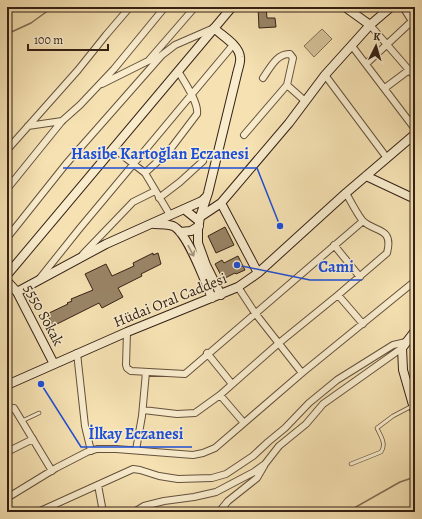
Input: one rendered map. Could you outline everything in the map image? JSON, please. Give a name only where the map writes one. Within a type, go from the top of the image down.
[{"type":"street","points":[[7,150],[78,70],[130,7]]},
{"type":"street","points":[[7,189],[62,121],[80,105],[114,69],[165,7]]},
{"type":"street","points":[[148,62],[195,7]]},
{"type":"street","points":[[7,275],[232,7]]},
{"type":"street","points":[[152,224],[167,224],[177,229],[191,232],[199,221],[220,203],[288,123],[325,75],[370,25],[391,7]]},
{"type":"street","points":[[366,64],[414,23],[403,7]]},
{"type":"street","points":[[348,8],[370,25],[415,77]]},
{"type":"street","points":[[97,87],[162,55],[175,45],[214,28]]},
{"type":"street","points":[[214,28],[238,50],[240,57],[238,74],[199,221],[198,243],[206,265],[221,295]]},
{"type":"street","points":[[38,281],[233,45]]},
{"type":"street","points":[[352,46],[415,129]]},
{"type":"street","points":[[244,135],[287,86],[293,58],[290,54],[284,53],[277,58],[263,78]]},
{"type":"street","points":[[7,238],[66,164],[162,55]]},
{"type":"street","points":[[385,88],[409,70]]},
{"type":"street","points":[[145,173],[169,151],[197,114],[196,105],[188,86],[178,71]]},
{"type":"street","points":[[325,75],[387,158]]},
{"type":"street","points":[[287,86],[305,101]]},
{"type":"street","points":[[28,126],[62,121]]},
{"type":"street","name":"Hüdai Oral Caddesi","points":[[7,385],[127,332],[238,287],[258,273],[415,134]]},
{"type":"street","points":[[113,148],[145,173],[177,229],[183,235],[199,265],[212,298]]},
{"type":"street","points":[[159,198],[180,182],[203,161]]},
{"type":"street","points":[[366,176],[415,199]]},
{"type":"street","points":[[79,258],[133,202],[155,191]]},
{"type":"street","points":[[142,410],[178,414],[195,413],[220,395],[279,343],[387,253],[388,239],[384,233],[363,221],[346,194]]},
{"type":"street","points":[[206,197],[220,203],[258,273]]},
{"type":"street","points":[[17,292],[106,244],[202,201],[206,197]]},
{"type":"street","points":[[184,209],[199,221]]},
{"type":"street","points":[[127,332],[126,365],[131,371],[185,374],[207,353],[363,221]]},
{"type":"street","points":[[334,245],[360,277]]},
{"type":"street","name":"5550 Sokak","points":[[7,281],[17,292],[54,364]]},
{"type":"street","points":[[7,498],[52,471],[97,449],[136,450],[193,455],[203,454],[215,448],[302,373],[415,281]]},
{"type":"street","points":[[238,287],[255,312],[302,373]]},
{"type":"street","points":[[338,295],[362,324]]},
{"type":"street","points":[[219,512],[228,501],[257,478],[265,464],[279,446],[306,424],[323,404],[404,345],[415,331]]},
{"type":"street","points":[[38,512],[133,469],[178,479],[206,479],[226,474],[253,456],[286,428],[309,403],[337,380],[393,345],[404,345]]},
{"type":"street","points":[[404,345],[403,370],[411,387],[414,409]]},
{"type":"street","points":[[78,353],[85,426],[91,451]]},
{"type":"street","points":[[207,353],[232,384]]},
{"type":"street","points":[[136,450],[146,372]]},
{"type":"street","points":[[220,395],[244,422]]},
{"type":"street","points":[[7,410],[14,408],[52,471]]},
{"type":"street","points":[[7,452],[33,439]]},
{"type":"street","points":[[134,512],[144,506],[164,501],[216,492],[254,472],[265,464]]},
{"type":"street","points":[[98,485],[103,512]]},
{"type":"lane","points":[[351,464],[381,452],[384,444],[376,428],[393,416],[414,409]]},
{"type":"lane","points":[[22,421],[39,413]]},
{"type":"shaded area","points":[[322,29],[332,39],[314,57],[304,46]]},
{"type":"building","points":[[258,7],[266,7],[267,18],[275,18],[276,27],[259,28]]},
{"type":"building","points":[[225,227],[234,245],[216,253],[208,236]]},
{"type":"building","points":[[153,253],[153,255],[158,253],[161,264],[141,274],[142,276],[118,288],[123,297],[102,308],[99,303],[53,326],[47,314],[68,304],[67,303],[72,301],[71,299],[93,290],[85,274],[106,264],[112,276],[134,266],[133,263]]},
{"type":"building","points":[[238,256],[245,270],[223,279],[215,264],[222,260],[224,263]]},
{"type":"waterway","points":[[7,34],[31,23],[53,7]]},
{"type":"waterway","points":[[347,512],[400,482],[415,477]]},
{"type":"place","name":"Hasibe Kartoğlan Eczanesi","points":[[280,226]]},
{"type":"place","name":"Cami","points":[[237,265]]},
{"type":"place","name":"İlkay Eczanesi","points":[[41,384]]}]
